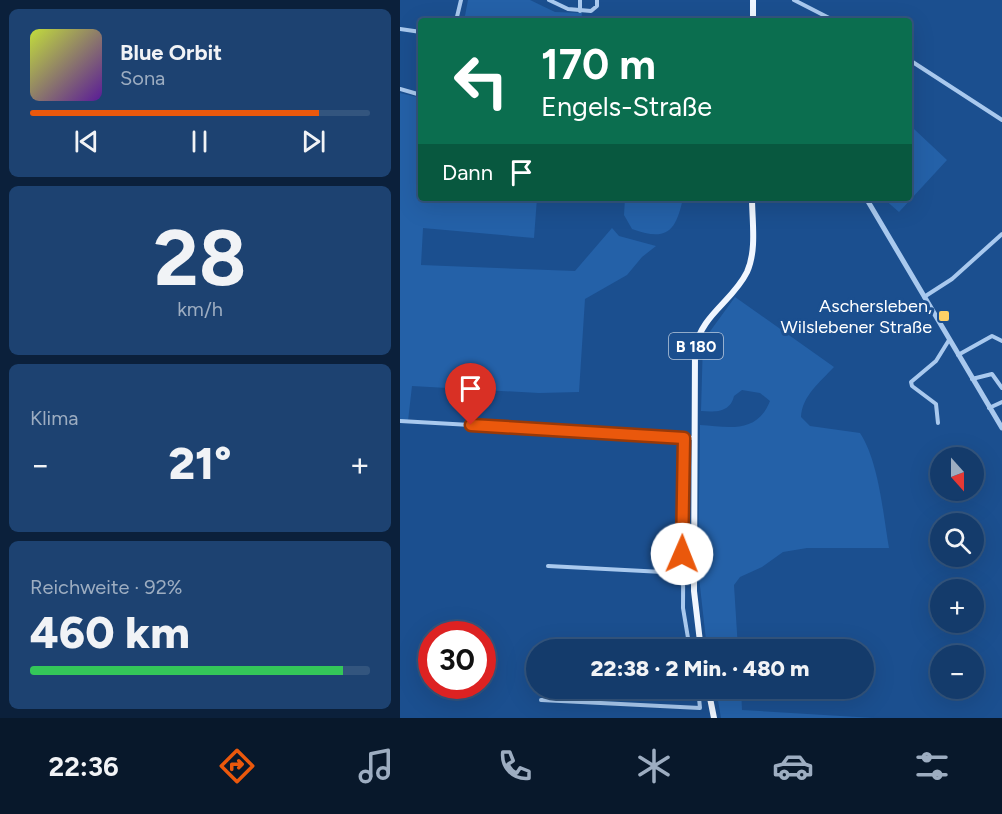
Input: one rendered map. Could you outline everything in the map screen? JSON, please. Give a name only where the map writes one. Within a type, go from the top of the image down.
[{"type":"main road","points":[[753,0],[753,18]]},
{"type":"main road","name":"B 180","points":[[700,639],[694,591],[694,438],[697,341],[705,323],[741,282],[749,266],[752,201]]},
{"type":"main road","points":[[710,699],[714,718]]},
{"type":"street","points":[[457,18],[461,0]]},
{"type":"street","points":[[549,0],[568,9],[580,11],[591,11],[597,6],[597,0]]},
{"type":"street","points":[[580,0],[580,11]]},
{"type":"street","points":[[794,0],[829,18]]},
{"type":"street","points":[[400,29],[418,32]]},
{"type":"street","points":[[912,61],[1002,120]]},
{"type":"street","points":[[400,89],[418,94]]},
{"type":"street","points":[[868,201],[1002,428]]},
{"type":"street","points":[[924,297],[948,283],[1002,234]]},
{"type":"street","points":[[958,355],[992,336],[1002,341]]},
{"type":"street","points":[[938,423],[936,404],[912,386],[911,382],[936,361],[949,340]]},
{"type":"street","points":[[972,379],[992,374],[1002,388]]},
{"type":"street","points":[[990,409],[1002,402]]},
{"type":"street","points":[[400,421],[694,438]]},
{"type":"street","points":[[684,438],[682,573],[683,608],[688,639]]},
{"type":"street","points":[[548,566],[682,573]]},
{"type":"street","points":[[541,700],[700,708],[699,699]]},
{"type":"shaded area","points":[[468,0],[530,0],[555,12],[582,13],[581,18],[465,18]]},
{"type":"shaded area","points":[[400,93],[418,97],[418,201],[537,201],[534,238],[423,228],[421,265],[575,271],[612,228],[619,236],[656,246],[642,257],[627,275],[585,299],[579,392],[539,393],[412,386],[408,421],[400,421]]},
{"type":"shaded area","points":[[914,129],[947,160],[912,198],[912,131]]},
{"type":"shaded area","points":[[625,201],[682,201],[673,226],[662,234],[644,233],[632,229],[624,215]]},
{"type":"shaded area","points":[[886,201],[909,201],[899,212]]},
{"type":"shaded area","points":[[735,297],[834,367],[808,396],[801,417],[810,426],[860,433],[872,458],[876,473],[889,548],[807,548],[783,552],[762,567],[740,577],[734,585],[737,639],[706,639],[698,568],[700,425],[731,427],[750,424],[758,419],[770,401],[760,393],[742,390],[734,396],[729,406],[717,411],[701,411],[703,341]]},
{"type":"shaded area","points":[[718,699],[741,699],[742,710],[874,718],[721,718]]},
{"type":"place","name":"Aschersleben, Wilslebener Straße","points":[[944,316]]},
{"type":"route","points":[[471,425],[684,438],[682,554]]}]
